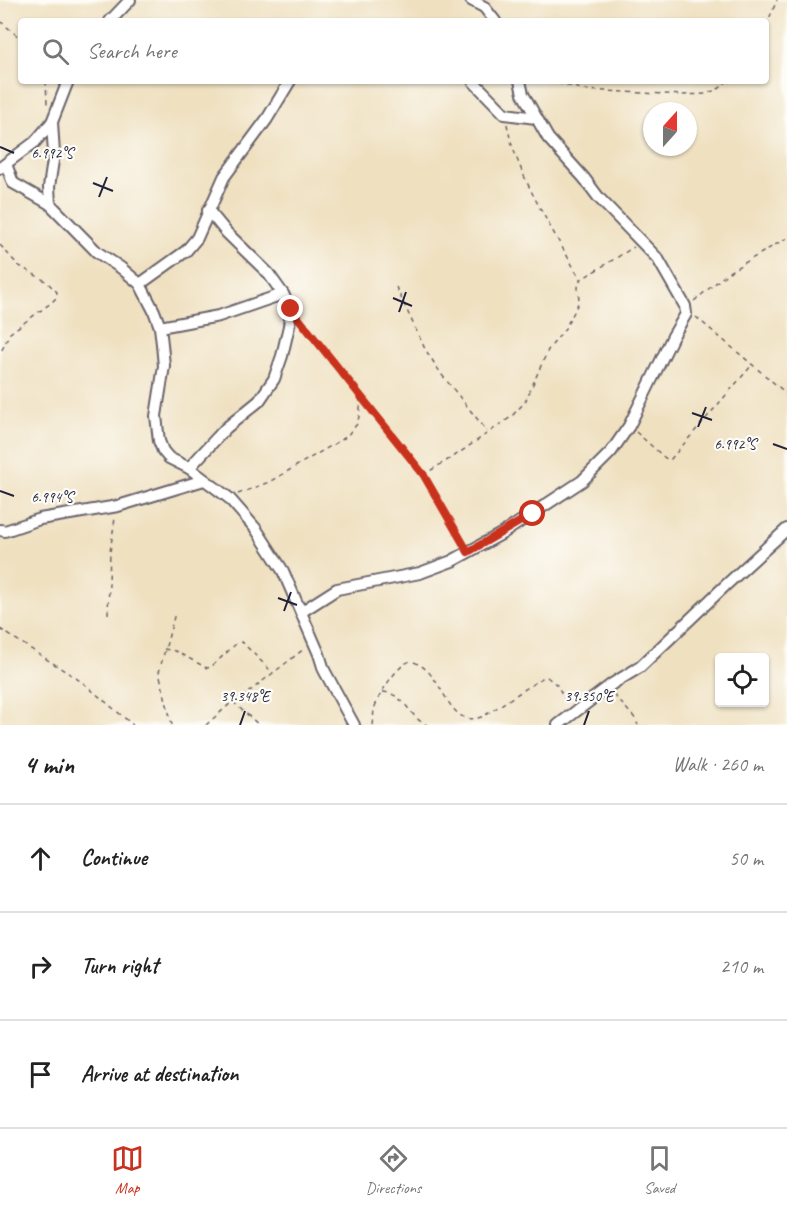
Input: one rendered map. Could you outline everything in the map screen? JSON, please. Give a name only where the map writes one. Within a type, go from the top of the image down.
[{"type":"street","points":[[113,18],[130,0]]},
{"type":"street","points":[[471,0],[484,7],[493,18]]},
{"type":"street","points":[[67,84],[52,122],[35,142],[3,166],[13,183],[50,204],[97,252],[140,284],[154,311],[159,327],[164,366],[156,416],[159,441],[163,451],[169,458],[189,468],[229,498],[256,529],[275,557],[293,591],[324,670],[354,725]]},
{"type":"street","points":[[140,284],[186,251],[196,238],[224,177],[267,119],[289,84]]},
{"type":"street","points":[[476,84],[505,114],[536,118]]},
{"type":"street","points":[[301,612],[337,589],[420,573],[452,561],[503,533],[582,481],[610,452],[629,426],[686,314],[686,308],[658,259],[599,198],[548,138],[521,84]]},
{"type":"street","points":[[50,204],[49,187],[54,154],[52,122]]},
{"type":"street","points":[[189,468],[226,428],[259,401],[274,379],[282,356],[291,309],[268,273],[227,233],[208,210]]},
{"type":"street","points":[[159,327],[219,316],[283,294]]},
{"type":"street","points":[[0,530],[5,531],[40,519],[118,506],[204,480]]},
{"type":"street","points":[[558,725],[607,687],[640,667],[787,529]]},
{"type":"path","points":[[769,19],[777,0]]},
{"type":"path","points":[[0,21],[18,36]]},
{"type":"path","points":[[561,84],[585,90],[683,95],[706,94],[724,84]]},
{"type":"path","points":[[505,114],[508,134],[526,178],[580,280]]},
{"type":"path","points":[[787,238],[729,272],[686,308],[787,394]]},
{"type":"path","points":[[423,474],[456,455],[511,417],[525,402],[548,350],[564,330],[574,312],[579,301],[580,280],[642,242]]},
{"type":"path","points":[[0,245],[18,266],[47,282],[57,292],[56,298],[51,303],[10,333],[0,354]]},
{"type":"path","points":[[396,287],[425,349],[442,375],[488,432]]},
{"type":"path","points":[[291,309],[423,474],[468,552]]},
{"type":"path","points":[[629,426],[670,460],[752,365]]},
{"type":"path","points":[[229,498],[269,482],[346,437],[357,424],[360,413],[360,395]]},
{"type":"path","points":[[108,614],[110,552],[118,506]]},
{"type":"path","points":[[172,725],[159,672],[175,613]]},
{"type":"path","points":[[0,629],[82,682],[133,725]]},
{"type":"path","points":[[164,649],[175,651],[207,668],[237,643],[242,642],[273,673]]},
{"type":"path","points":[[206,725],[232,702],[246,694],[314,642]]},
{"type":"path","points":[[373,725],[374,711],[382,692],[406,662],[418,663],[433,676],[457,712],[466,719],[484,716],[547,676],[557,686],[573,714]]},
{"type":"path","points":[[607,687],[634,717],[638,725]]},
{"type":"path","points":[[382,692],[398,697],[420,722],[427,725]]},
{"type":"path","points":[[232,702],[260,725]]},
{"type":"route","points":[[291,309],[423,474],[468,552],[533,514]]}]
